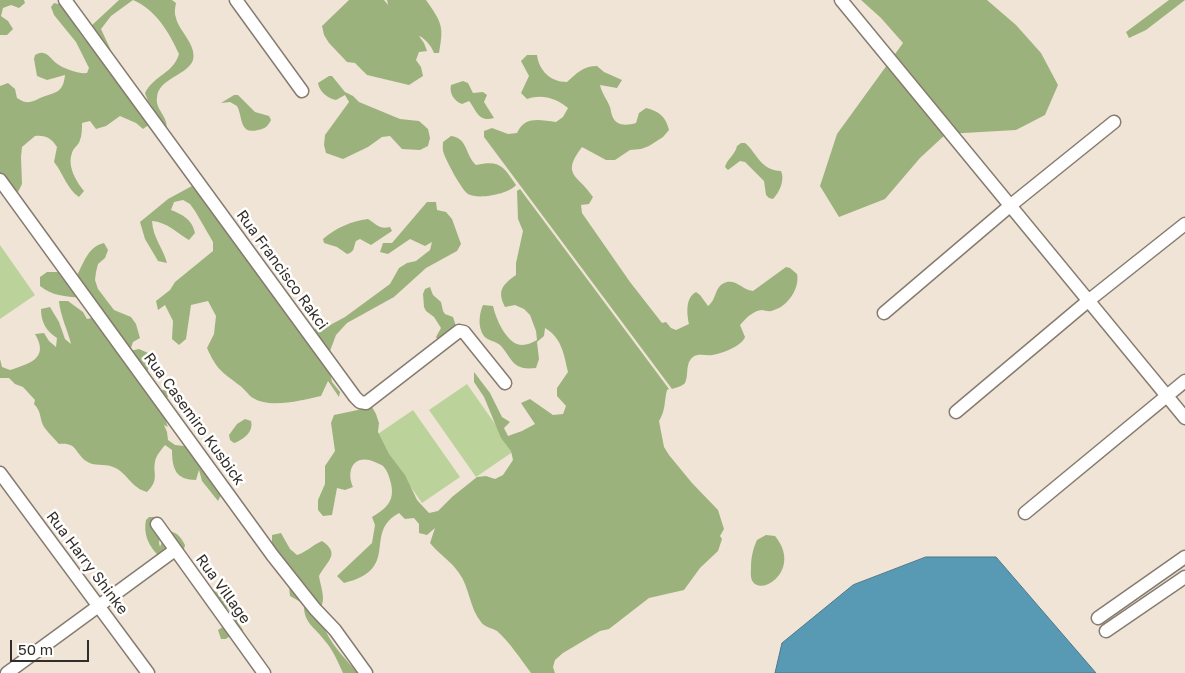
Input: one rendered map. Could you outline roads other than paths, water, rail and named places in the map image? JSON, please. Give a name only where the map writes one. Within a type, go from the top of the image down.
[{"type":"street","name":"Rua Francisco Rakci","points":[[64,0],[360,402],[366,403],[459,331],[464,332],[505,383]]},
{"type":"street","points":[[236,0],[302,91]]},
{"type":"street","points":[[841,0],[1185,418]]},
{"type":"street","points":[[884,314],[1011,205],[1114,122]]},
{"type":"street","name":"Rua Casemiro Kusbick","points":[[0,180],[273,556],[335,630],[366,673]]},
{"type":"street","points":[[956,412],[1088,301],[1185,224]]},
{"type":"street","points":[[1025,514],[1185,380]]},
{"type":"street","name":"Rua Harry Shinke","points":[[0,473],[148,673]]},
{"type":"street","name":"Rua Village","points":[[157,524],[264,673]]},
{"type":"street","points":[[7,673],[175,550]]},
{"type":"street","points":[[1098,618],[1185,557]]},
{"type":"street","points":[[1106,632],[1185,577]]},
{"type":"water","points":[[926,557],[996,557],[1096,673],[775,673],[782,643],[853,585]]}]
